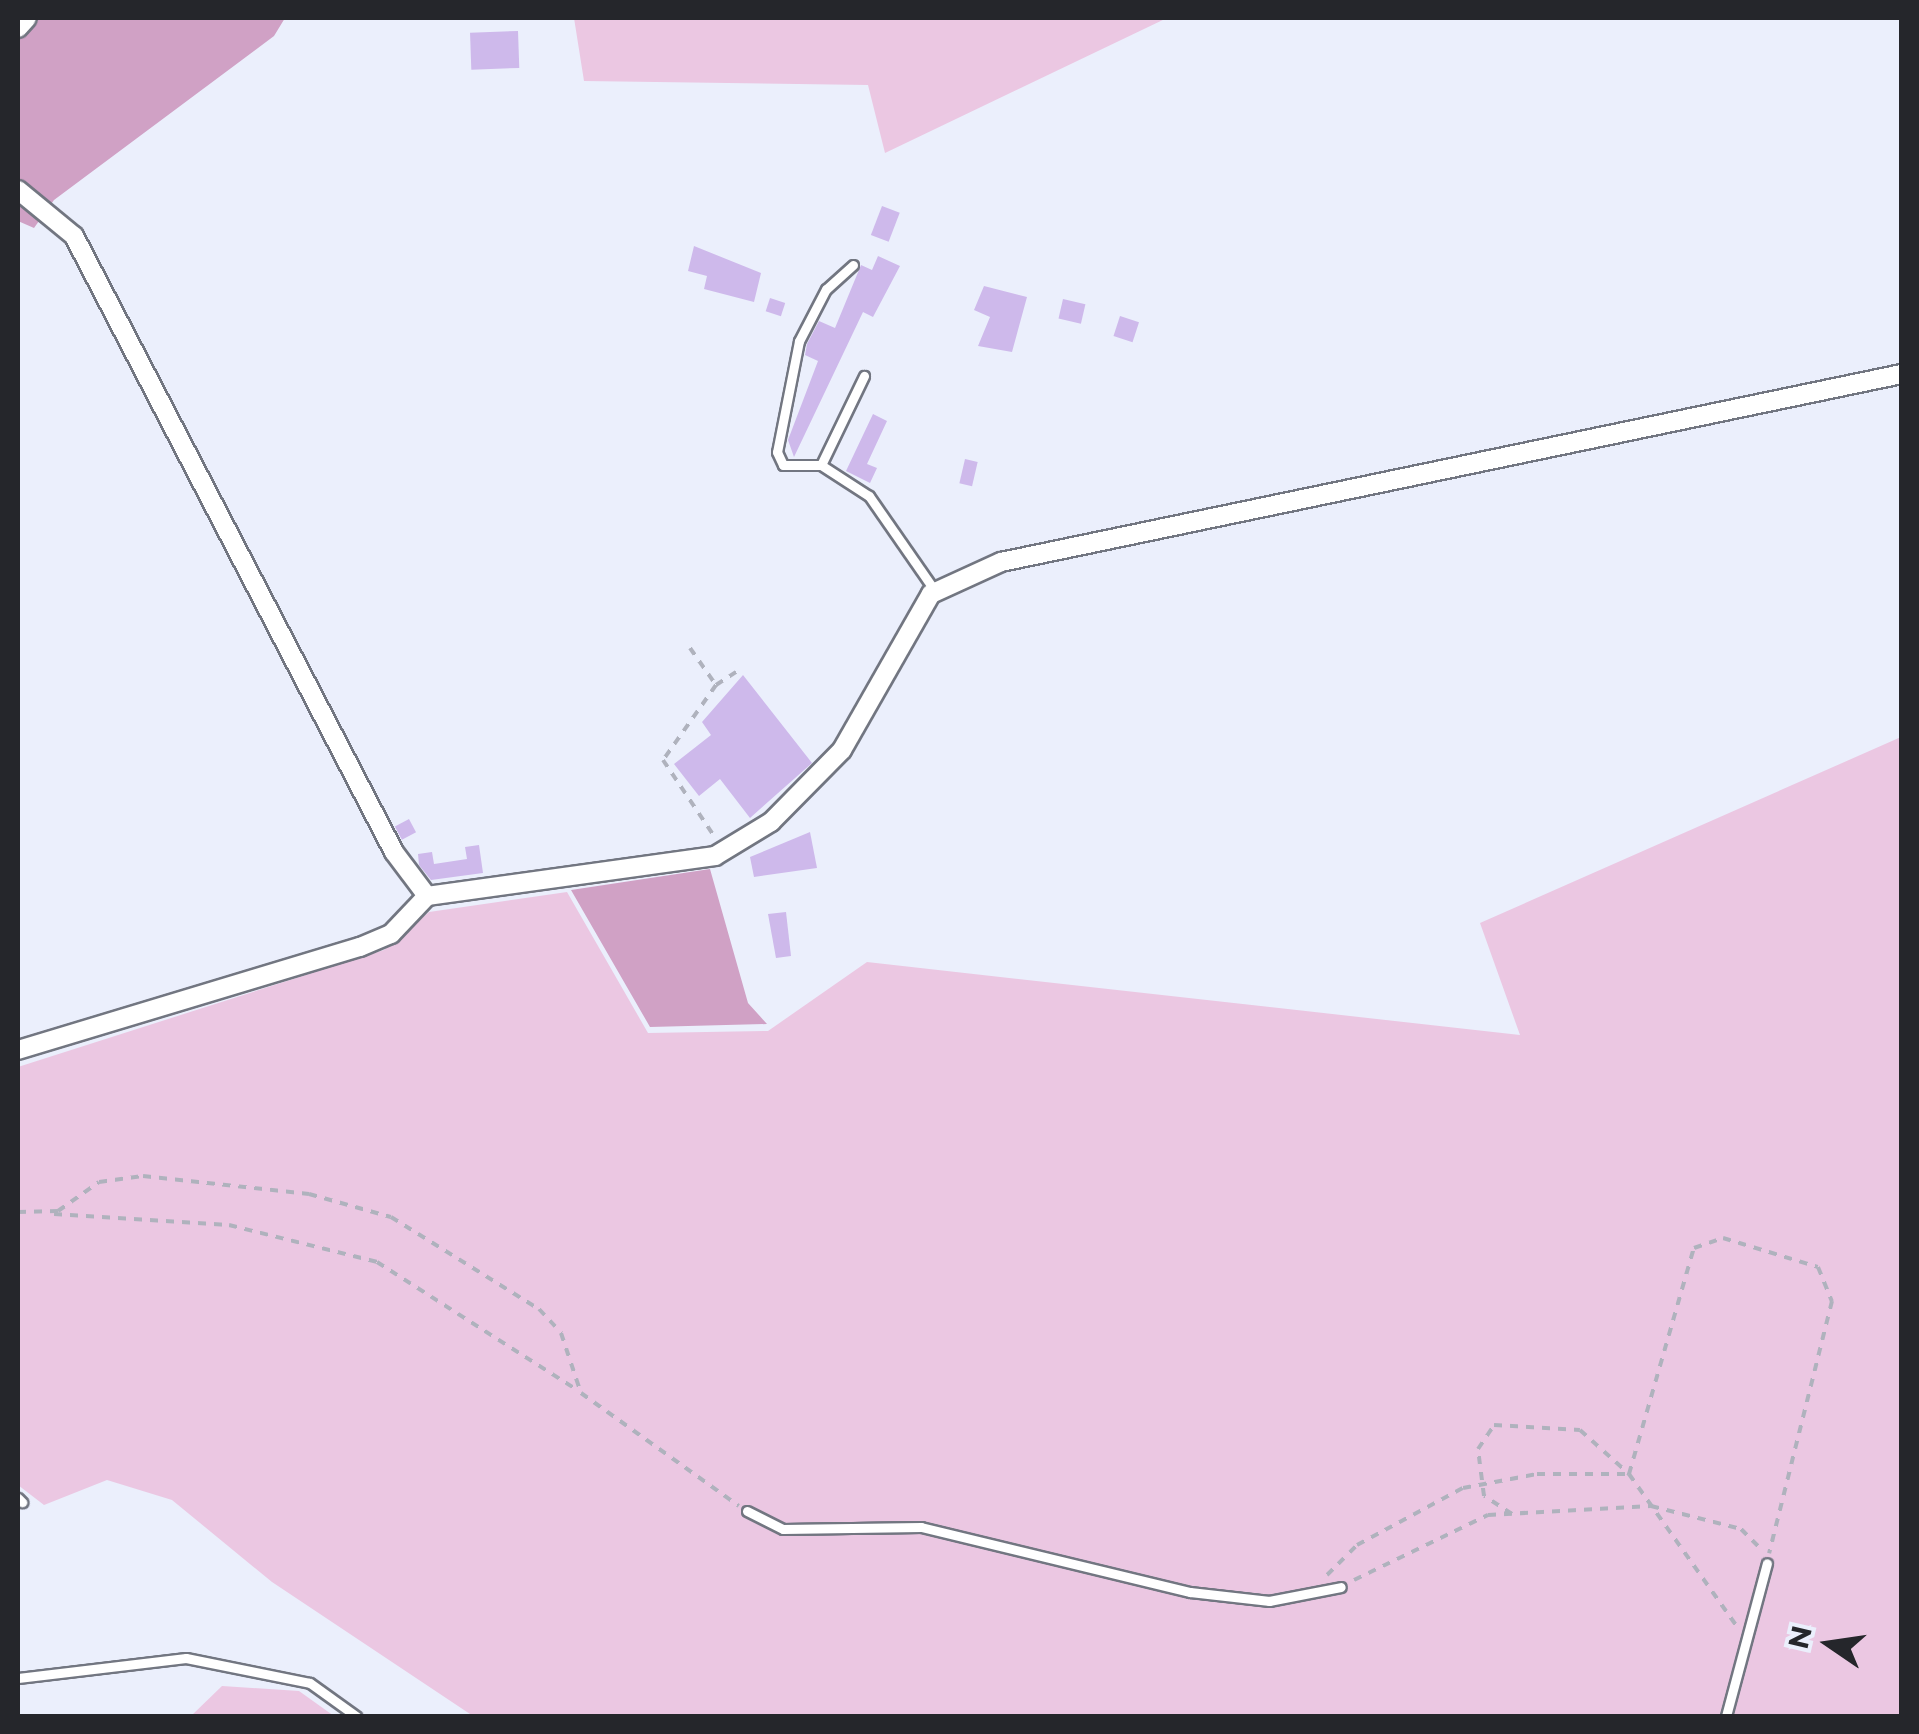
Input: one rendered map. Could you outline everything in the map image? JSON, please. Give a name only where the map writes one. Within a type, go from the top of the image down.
[{"type":"street","points":[[18,28],[27,18]]},
{"type":"street","points":[[18,190],[74,236],[394,852],[427,896]]},
{"type":"street","points":[[18,1050],[360,946],[391,934],[427,896],[724,851],[771,822],[842,750],[935,591],[1072,545],[1902,374]]},
{"type":"lane","points":[[853,266],[826,289],[799,341],[781,416],[784,465],[821,465],[869,496],[935,591]]},
{"type":"lane","points":[[821,465],[864,376]]},
{"type":"lane","points":[[746,1511],[783,1529],[921,1528],[1190,1592],[1328,1596],[1340,1587]]},
{"type":"lane","points":[[1726,1716],[1767,1563]]},
{"type":"lane","points":[[18,1678],[186,1658],[310,1684],[356,1716]]},
{"type":"path","points":[[690,648],[716,684]]},
{"type":"path","points":[[724,851],[664,760],[716,684],[736,672]]},
{"type":"path","points":[[44,1214],[120,1176],[347,1201],[436,1239],[538,1309],[561,1333],[581,1393]]},
{"type":"path","points":[[18,1212],[229,1225],[376,1262],[581,1393],[746,1511]]},
{"type":"path","points":[[1629,1474],[1694,1248],[1723,1238],[1818,1267],[1832,1301],[1767,1563]]},
{"type":"path","points":[[1514,1514],[1484,1496],[1482,1436],[1510,1422],[1580,1430],[1629,1474],[1727,1604],[1746,1643]]},
{"type":"path","points":[[1328,1596],[1330,1566],[1357,1545],[1483,1482],[1629,1474]]},
{"type":"path","points":[[1340,1587],[1471,1520],[1650,1506],[1741,1530],[1767,1563]]},
{"type":"shaded area","points":[[33,18],[285,18],[274,36],[54,200],[34,228],[18,221],[18,33]]},
{"type":"shaded area","points":[[574,18],[1167,18],[885,153],[868,85],[584,81]]},
{"type":"shaded area","points":[[1901,737],[1901,1716],[473,1716],[272,1582],[172,1500],[107,1480],[44,1505],[18,1485],[18,1067],[384,950],[429,912],[567,892],[648,1033],[768,1031],[867,962],[1520,1035],[1480,923]]},
{"type":"shaded area","points":[[710,869],[748,1003],[767,1024],[650,1027],[571,890]]},
{"type":"shaded area","points":[[222,1686],[299,1691],[334,1716],[191,1716]]},
{"type":"building","points":[[518,31],[519,68],[471,70],[470,33]]},
{"type":"building","points":[[882,206],[900,213],[889,242],[871,235]]},
{"type":"building","points":[[694,246],[761,273],[754,302],[704,289],[707,276],[688,271]]},
{"type":"building","points":[[878,256],[900,266],[873,317],[863,312],[794,457],[788,440],[818,361],[805,355],[807,344],[819,321],[835,328],[861,265],[872,270]]},
{"type":"building","points":[[984,286],[1027,297],[1012,352],[978,346],[990,317],[974,310]]},
{"type":"building","points":[[770,298],[785,303],[781,316],[766,311]]},
{"type":"building","points":[[1063,299],[1085,304],[1081,324],[1059,318]]},
{"type":"building","points":[[1120,316],[1139,322],[1133,342],[1114,336]]},
{"type":"building","points":[[873,414],[887,421],[867,464],[877,468],[870,483],[846,471]]},
{"type":"building","points":[[965,459],[978,462],[972,486],[959,483]]},
{"type":"building","points":[[743,675],[812,763],[750,818],[720,779],[699,796],[674,764],[711,735],[702,722]]},
{"type":"building","points":[[409,819],[416,832],[402,840],[395,827]]},
{"type":"building","points":[[810,832],[817,868],[754,877],[750,857]]},
{"type":"building","points":[[479,845],[483,873],[431,880],[419,865],[418,854],[432,852],[434,864],[467,859],[465,847]]},
{"type":"building","points":[[786,912],[791,956],[776,958],[768,914]]}]
